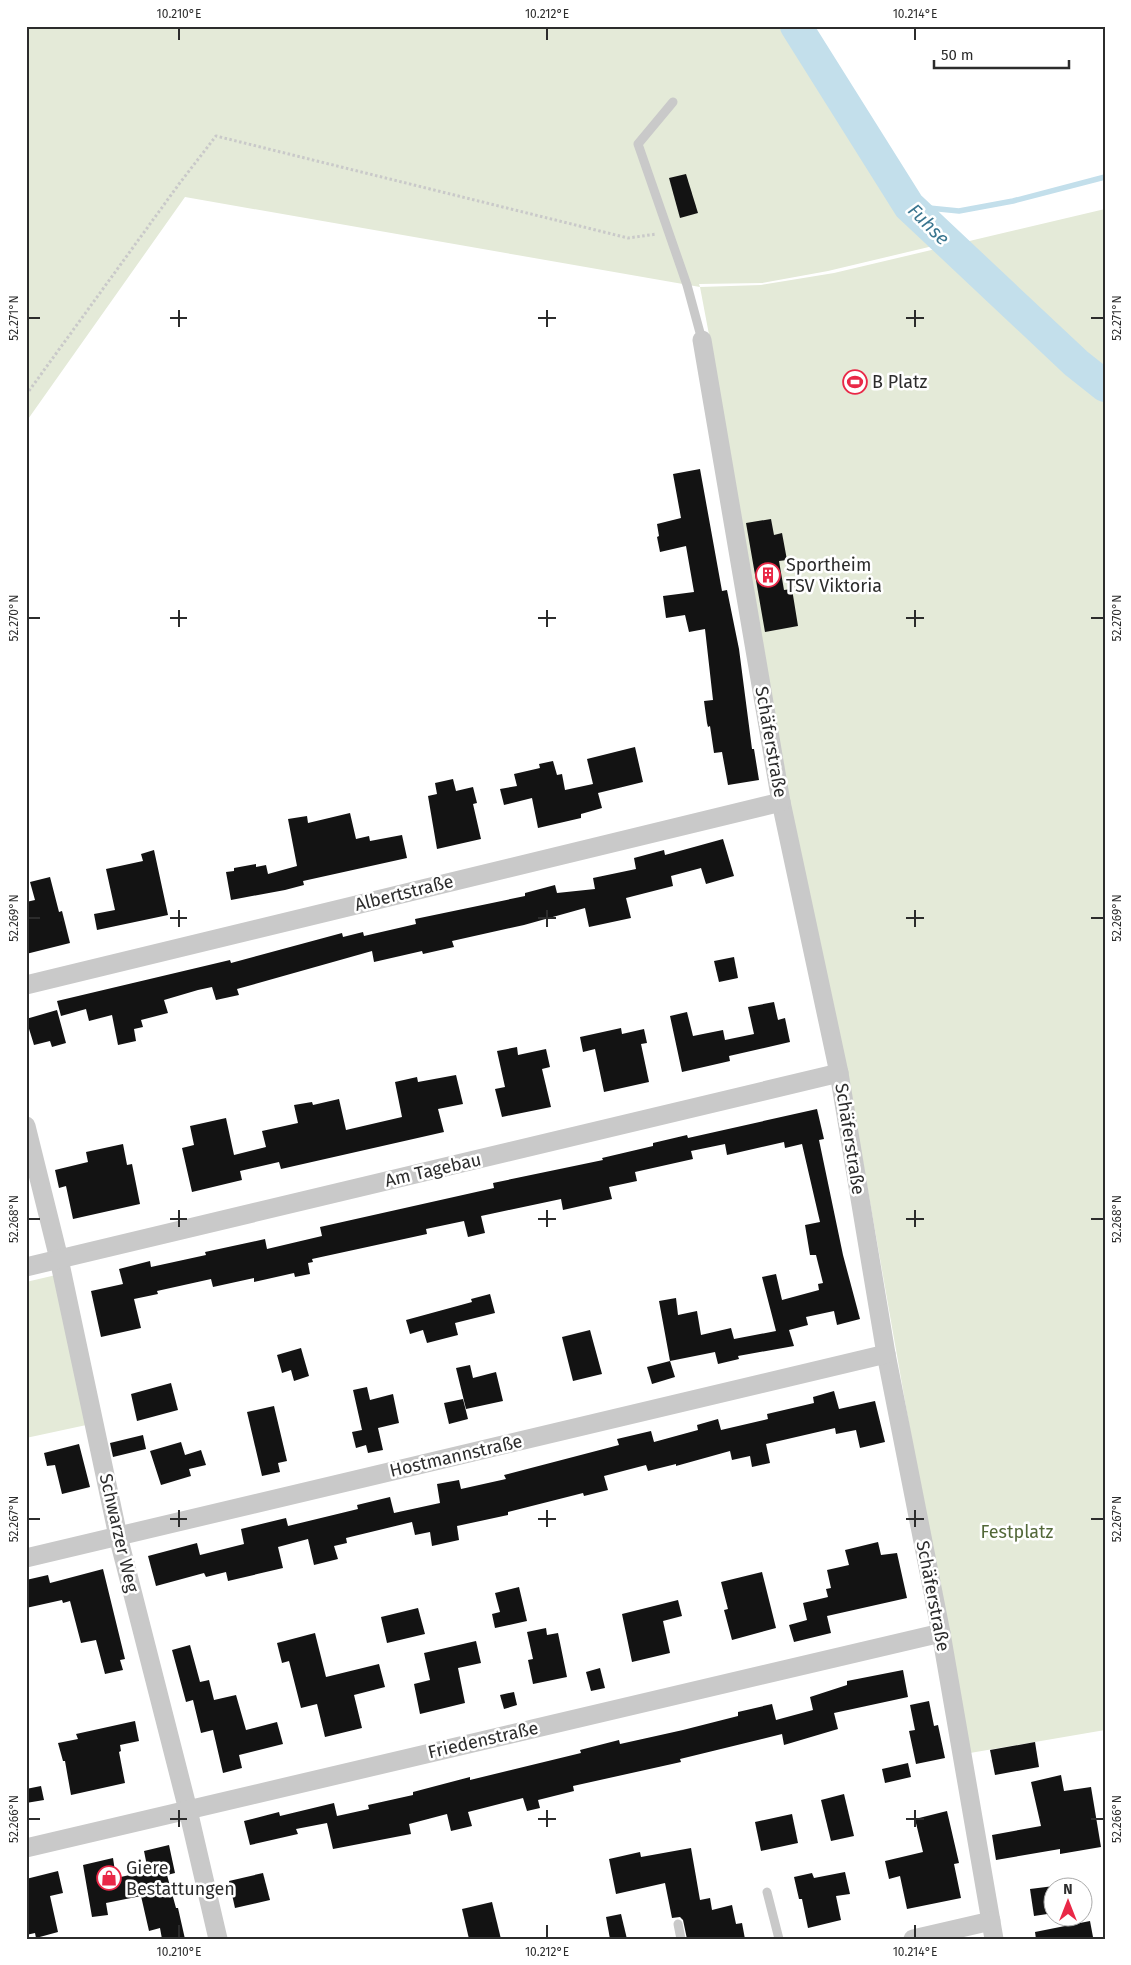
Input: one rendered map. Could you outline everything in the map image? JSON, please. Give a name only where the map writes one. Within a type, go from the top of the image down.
[{"type":"street","name":"Schäferstraße","points":[[702,340],[781,802],[839,1073],[886,1354],[941,1633],[992,1930]]},
{"type":"street","name":"Albertstraße","points":[[26,985],[781,802]]},
{"type":"street","name":"Am Tagebau","points":[[26,1267],[839,1073]]},
{"type":"street","name":"Schwarzer Weg","points":[[26,1126],[59,1259],[118,1536],[188,1810],[218,1939]]},
{"type":"street","name":"Hostmannstraße","points":[[26,1558],[886,1354]]},
{"type":"street","name":"Friedenstraße","points":[[26,1848],[941,1633]]},
{"type":"street","points":[[913,1939],[992,1930]]},
{"type":"lane","points":[[673,102],[638,144],[687,285],[702,340]]},
{"type":"lane","points":[[767,1892],[779,1939]]},
{"type":"lane","points":[[678,1924],[681,1939]]},
{"type":"path","points":[[26,395],[216,136],[628,238],[669,233]]},
{"type":"green space","points":[[26,26],[785,26],[836,115],[899,211],[933,246],[828,271],[762,283],[699,284],[700,287],[185,197],[26,422]]},
{"type":"green space","name":"Festplatz","points":[[1105,209],[1105,1730],[970,1753],[915,1458],[847,1071],[786,801],[700,287],[761,285],[834,273]]},
{"type":"green space","points":[[56,1275],[91,1424],[26,1438],[26,1282]]},
{"type":"building","points":[[686,174],[698,213],[680,218],[669,178]]},
{"type":"building","points":[[700,469],[722,591],[727,590],[739,649],[752,749],[754,749],[759,780],[728,785],[722,752],[714,753],[710,726],[708,727],[707,723],[704,701],[713,700],[705,629],[689,632],[685,615],[666,618],[663,596],[694,592],[686,546],[660,552],[657,537],[659,536],[657,524],[681,518],[673,474]]},
{"type":"building","name":"Sportheim TSV Viktoria","points":[[771,519],[774,535],[782,533],[787,560],[779,561],[784,590],[792,589],[798,626],[765,632],[746,523]]},
{"type":"building","points":[[635,747],[643,782],[598,793],[602,808],[581,814],[581,818],[538,828],[532,798],[504,805],[500,789],[517,786],[514,774],[540,768],[539,764],[553,761],[557,775],[562,774],[565,790],[593,784],[587,759]]},
{"type":"building","points":[[453,779],[456,791],[473,787],[477,803],[473,804],[481,839],[437,849],[428,796],[437,794],[435,783]]},
{"type":"building","points":[[350,813],[356,839],[369,836],[370,841],[402,835],[407,858],[303,881],[304,885],[285,890],[231,900],[226,872],[234,871],[234,868],[256,864],[256,867],[266,865],[268,874],[297,866],[288,819],[307,816],[308,823]]},
{"type":"building","points":[[723,839],[734,876],[706,884],[701,868],[671,876],[673,886],[626,898],[631,918],[589,927],[585,908],[524,925],[452,941],[454,947],[423,954],[422,951],[374,962],[372,951],[237,989],[239,995],[216,1000],[212,987],[198,990],[164,1000],[168,1013],[141,1020],[143,1027],[134,1029],[136,1041],[118,1045],[112,1015],[89,1021],[86,1009],[61,1016],[57,1001],[230,960],[231,963],[342,933],[343,937],[363,932],[364,936],[416,924],[415,919],[525,896],[525,893],[555,885],[557,893],[595,889],[593,878],[636,869],[634,858],[664,850],[665,855]]},
{"type":"building","points":[[154,850],[168,915],[97,930],[94,914],[115,910],[106,869],[143,861],[141,854]]},
{"type":"building","points":[[50,877],[59,912],[62,911],[70,943],[26,954],[26,902],[35,900],[30,882]]},
{"type":"building","points":[[734,957],[738,978],[719,982],[714,961]]},
{"type":"building","points":[[774,1002],[778,1020],[785,1018],[790,1042],[729,1056],[730,1061],[682,1072],[670,1016],[687,1012],[693,1036],[723,1030],[725,1040],[754,1034],[748,1007]]},
{"type":"building","points":[[57,1010],[66,1043],[52,1047],[50,1041],[34,1045],[26,1019]]},
{"type":"building","points":[[621,1028],[622,1034],[644,1029],[647,1043],[641,1044],[649,1082],[604,1092],[595,1049],[583,1052],[580,1037]]},
{"type":"building","points":[[517,1047],[518,1055],[546,1049],[550,1067],[542,1069],[551,1107],[502,1117],[495,1089],[505,1087],[497,1051]]},
{"type":"building","points":[[456,1075],[463,1104],[438,1109],[444,1132],[281,1169],[279,1162],[240,1171],[242,1180],[192,1192],[182,1148],[194,1145],[190,1126],[226,1118],[234,1155],[266,1147],[262,1131],[298,1123],[294,1105],[312,1102],[313,1105],[339,1099],[346,1130],[402,1117],[395,1082],[417,1077],[418,1082]]},
{"type":"building","points":[[817,1109],[824,1139],[819,1140],[843,1255],[860,1319],[837,1325],[834,1311],[806,1317],[808,1325],[789,1330],[794,1346],[738,1356],[739,1359],[718,1364],[715,1352],[670,1361],[659,1301],[676,1298],[678,1315],[697,1311],[701,1335],[731,1328],[734,1339],[776,1331],[762,1277],[776,1274],[782,1300],[819,1290],[818,1284],[823,1283],[816,1255],[810,1255],[805,1225],[820,1222],[802,1144],[785,1148],[784,1142],[727,1155],[725,1144],[691,1151],[693,1159],[635,1172],[637,1181],[609,1187],[612,1199],[563,1210],[561,1199],[481,1216],[485,1233],[468,1237],[464,1221],[426,1229],[427,1234],[312,1259],[313,1262],[308,1263],[310,1274],[295,1277],[294,1273],[254,1282],[254,1278],[213,1287],[211,1279],[157,1291],[158,1294],[134,1299],[141,1328],[101,1337],[91,1291],[123,1284],[119,1269],[150,1261],[151,1267],[206,1255],[205,1252],[265,1239],[267,1249],[322,1236],[320,1227],[494,1188],[493,1183],[603,1160],[602,1158],[653,1146],[653,1143],[687,1135],[688,1138]]},
{"type":"building","points":[[123,1144],[127,1165],[132,1164],[140,1204],[73,1219],[66,1186],[59,1188],[55,1170],[88,1162],[86,1152]]},
{"type":"building","points":[[490,1294],[495,1313],[455,1323],[458,1335],[427,1343],[423,1330],[410,1334],[406,1320],[472,1302],[471,1299]]},
{"type":"building","points":[[590,1330],[602,1374],[573,1381],[562,1337]]},
{"type":"building","points":[[301,1348],[309,1376],[294,1381],[291,1370],[282,1373],[277,1355]]},
{"type":"building","points":[[670,1361],[675,1377],[652,1384],[647,1367]]},
{"type":"building","points":[[470,1365],[473,1378],[496,1372],[503,1401],[466,1409],[456,1368]]},
{"type":"building","points":[[171,1383],[178,1410],[137,1421],[131,1394]]},
{"type":"building","points":[[367,1387],[370,1400],[393,1394],[399,1423],[378,1428],[383,1450],[368,1453],[366,1445],[356,1448],[352,1432],[362,1430],[353,1390]]},
{"type":"building","points":[[834,1391],[839,1409],[875,1401],[885,1442],[860,1448],[856,1430],[836,1434],[835,1428],[766,1444],[770,1463],[752,1467],[750,1456],[732,1460],[730,1451],[676,1466],[676,1464],[648,1471],[646,1465],[604,1476],[608,1490],[584,1496],[583,1493],[508,1512],[508,1515],[457,1526],[459,1540],[432,1546],[430,1532],[415,1535],[412,1522],[346,1538],[347,1543],[334,1546],[338,1559],[314,1565],[308,1539],[278,1547],[283,1568],[228,1581],[226,1572],[206,1577],[204,1573],[156,1586],[148,1556],[197,1543],[200,1555],[244,1544],[241,1529],[286,1518],[288,1526],[358,1509],[357,1505],[390,1497],[394,1513],[440,1503],[437,1484],[459,1480],[461,1489],[506,1479],[504,1475],[619,1445],[617,1439],[651,1431],[654,1442],[698,1430],[697,1425],[718,1419],[721,1430],[768,1419],[767,1414],[814,1403],[813,1397]]},
{"type":"building","points":[[463,1399],[468,1419],[449,1424],[444,1403]]},
{"type":"building","points":[[274,1406],[287,1461],[278,1463],[280,1472],[262,1476],[247,1412]]},
{"type":"building","points":[[143,1435],[146,1449],[113,1457],[110,1443]]},
{"type":"building","points":[[181,1442],[185,1455],[201,1450],[206,1465],[189,1469],[191,1476],[161,1485],[150,1451]]},
{"type":"building","points":[[79,1444],[90,1487],[62,1494],[55,1465],[47,1466],[44,1453]]},
{"type":"building","points":[[878,1542],[881,1555],[897,1553],[907,1598],[827,1616],[831,1633],[794,1642],[789,1625],[807,1620],[803,1603],[828,1597],[826,1589],[831,1588],[827,1570],[849,1565],[845,1550]]},
{"type":"building","points":[[103,1569],[125,1659],[120,1660],[123,1670],[105,1674],[96,1640],[81,1643],[70,1601],[63,1603],[62,1600],[26,1608],[26,1580],[48,1575],[50,1583]]},
{"type":"building","points":[[762,1572],[776,1628],[732,1640],[724,1610],[728,1609],[721,1582]]},
{"type":"building","points":[[519,1587],[527,1621],[495,1628],[492,1614],[500,1612],[495,1593]]},
{"type":"building","points":[[678,1600],[682,1616],[663,1621],[670,1653],[632,1662],[622,1614]]},
{"type":"building","points":[[418,1608],[425,1634],[387,1643],[381,1617]]},
{"type":"building","points":[[546,1628],[547,1635],[558,1633],[567,1677],[533,1684],[528,1660],[533,1659],[527,1632]]},
{"type":"building","points":[[315,1633],[326,1677],[379,1664],[385,1687],[354,1695],[362,1728],[325,1737],[317,1704],[301,1708],[289,1661],[282,1663],[277,1643]]},
{"type":"building","points":[[476,1641],[481,1663],[458,1668],[465,1703],[420,1714],[414,1684],[430,1680],[424,1653]]},
{"type":"building","points":[[190,1645],[200,1682],[209,1680],[214,1700],[236,1695],[246,1730],[277,1722],[283,1744],[239,1755],[242,1768],[223,1773],[213,1730],[201,1733],[193,1700],[186,1702],[172,1650]]},
{"type":"building","points":[[600,1668],[605,1688],[591,1691],[586,1672]]},
{"type":"building","points":[[903,1670],[908,1697],[834,1713],[838,1729],[784,1745],[782,1734],[680,1759],[681,1762],[573,1786],[574,1791],[538,1800],[540,1808],[527,1811],[523,1798],[468,1812],[472,1826],[451,1831],[447,1814],[409,1824],[411,1834],[333,1849],[327,1823],[296,1829],[298,1834],[250,1845],[244,1821],[279,1812],[280,1816],[334,1803],[337,1816],[369,1809],[368,1805],[413,1795],[413,1792],[470,1777],[470,1780],[581,1753],[580,1750],[619,1740],[620,1744],[683,1730],[738,1716],[738,1712],[772,1704],[776,1720],[813,1710],[810,1697],[847,1685],[847,1681]]},
{"type":"building","points":[[514,1692],[517,1705],[504,1709],[500,1695]]},
{"type":"building","points":[[929,1701],[934,1726],[938,1725],[945,1758],[916,1764],[909,1731],[915,1730],[910,1705]]},
{"type":"building","points":[[135,1721],[139,1741],[120,1745],[121,1751],[119,1752],[125,1783],[71,1795],[65,1761],[63,1761],[58,1743],[78,1739],[76,1734]]},
{"type":"building","points":[[1035,1742],[1039,1767],[995,1775],[990,1750]]},
{"type":"building","points":[[908,1763],[911,1777],[885,1783],[882,1769]]},
{"type":"building","points":[[1061,1775],[1064,1791],[1091,1787],[1101,1847],[1060,1854],[1060,1849],[996,1860],[992,1835],[1041,1826],[1031,1782]]},
{"type":"building","points":[[41,1786],[44,1800],[26,1803],[26,1789]]},
{"type":"building","points":[[844,1794],[854,1836],[831,1841],[821,1800]]},
{"type":"building","points":[[947,1811],[959,1863],[954,1864],[961,1898],[907,1909],[900,1876],[889,1879],[885,1861],[923,1852],[915,1819]]},
{"type":"building","points":[[792,1814],[798,1843],[761,1851],[755,1822]]},
{"type":"building","points":[[169,1845],[175,1873],[167,1875],[176,1908],[178,1908],[185,1939],[162,1939],[160,1928],[149,1931],[141,1896],[106,1903],[108,1915],[92,1917],[83,1865],[113,1858],[116,1878],[148,1871],[144,1851]]},
{"type":"building","points":[[691,1848],[700,1900],[710,1898],[712,1910],[732,1905],[736,1924],[742,1923],[745,1939],[687,1939],[683,1920],[680,1917],[672,1918],[665,1883],[616,1894],[609,1859],[640,1852],[641,1857]]},
{"type":"building","points":[[58,1871],[63,1893],[50,1896],[58,1932],[36,1938],[35,1933],[26,1935],[26,1879]]},
{"type":"building","points":[[845,1872],[850,1894],[836,1896],[841,1920],[808,1928],[802,1899],[799,1899],[794,1877],[812,1873],[814,1878]]},
{"type":"building","points":[[263,1873],[270,1900],[235,1908],[229,1881]]},
{"type":"building","points":[[1044,1887],[1044,1914],[1034,1916],[1030,1889]]},
{"type":"building","points":[[492,1902],[501,1939],[469,1939],[462,1909]]},
{"type":"building","points":[[621,1914],[627,1939],[610,1939],[606,1917]]},
{"type":"building","points":[[1055,1928],[1091,1928],[1093,1937],[1036,1939],[1035,1932]]},
{"type":"waterway","name":"Fuhse","points":[[796,26],[909,206],[1076,363],[1105,386]]},
{"type":"waterway","points":[[909,206],[959,211],[1013,201],[1105,177]]},
{"type":"place","name":"B Platz","points":[[855,382]]},
{"type":"place","name":"Sportheim TSV Viktoria","points":[[768,575]]},
{"type":"place","name":"Giere Bestattungen","points":[[109,1878]]}]
